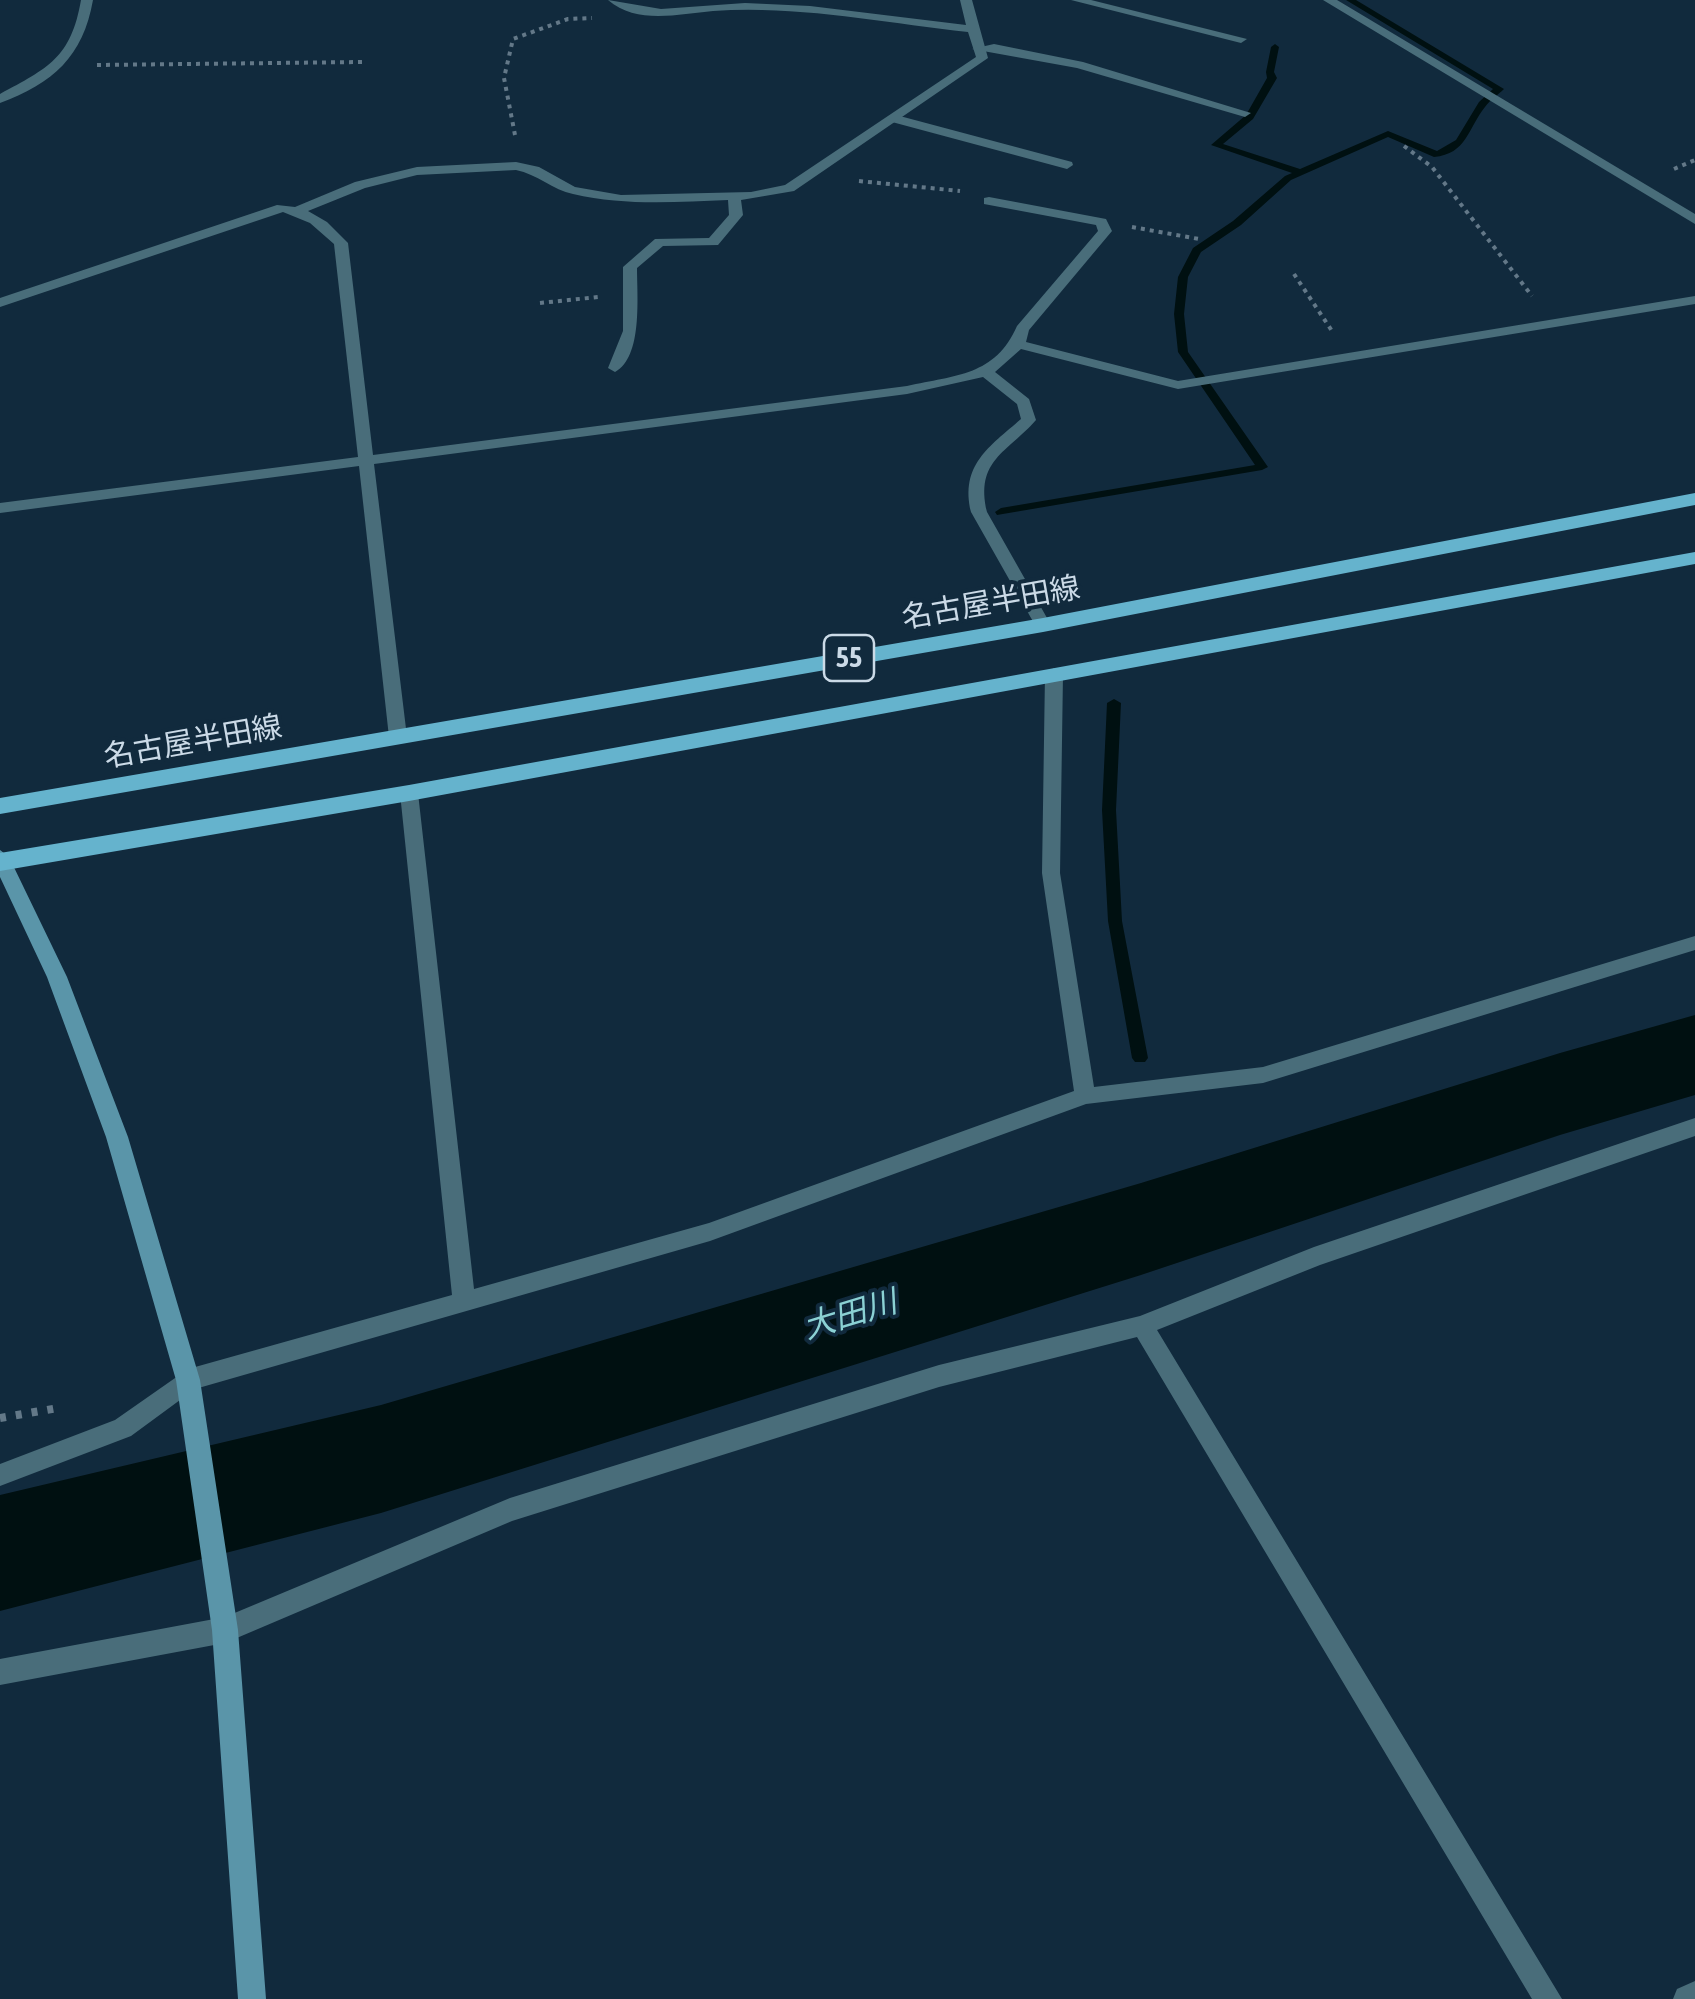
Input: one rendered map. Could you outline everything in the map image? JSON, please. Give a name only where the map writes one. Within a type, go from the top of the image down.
[{"type":"main road","name":"名古屋半田線","points":[[0,806],[1043,625],[1695,499]]},
{"type":"main road","name":"55","points":[[1,860],[409,793],[1695,558]]},
{"type":"street","points":[[0,100],[66,61],[81,34],[86,0]]},
{"type":"street","points":[[614,0],[645,10],[804,5],[973,29]]},
{"type":"street","points":[[297,210],[360,185],[417,171],[516,166],[595,197],[734,196],[789,188],[982,58],[966,0]]},
{"type":"street","points":[[1077,0],[1240,39]]},
{"type":"street","points":[[1329,0],[1695,220]]},
{"type":"street","points":[[978,49],[994,48],[1079,65],[1245,114]]},
{"type":"street","points":[[896,119],[1067,165]]},
{"type":"street","points":[[615,368],[630,331],[630,266],[660,242],[712,242],[736,216],[734,196]]},
{"type":"street","points":[[0,508],[364,464],[908,390],[986,372],[1018,344],[1022,328],[1105,231],[1085,218],[990,201]]},
{"type":"street","points":[[0,303],[282,208],[297,210],[326,226],[341,242],[398,738]]},
{"type":"street","points":[[1018,344],[1178,386],[1348,354],[1695,300]]},
{"type":"street","points":[[986,372],[1024,402],[1030,412],[1029,420],[983,462],[974,478],[973,494],[979,512],[1043,625]]},
{"type":"street","points":[[1054,674],[1050,874],[1084,1096]]},
{"type":"street","points":[[409,793],[464,1299]]},
{"type":"street","points":[[1,860],[57,977],[117,1137],[188,1380],[225,1630],[252,1999]]},
{"type":"street","points":[[0,1475],[123,1428],[188,1380],[710,1232],[1084,1096],[1263,1075],[1695,943]]},
{"type":"street","points":[[0,1672],[225,1630],[510,1510],[939,1376],[1142,1326],[1314,1257],[1695,1127]]},
{"type":"street","points":[[1142,1326],[1548,1999]]},
{"type":"street","points":[[1687,1999],[1695,1995]]},
{"type":"path","points":[[516,166],[514,121],[504,82],[504,66],[514,52],[514,39],[568,19],[624,17],[645,10]]},
{"type":"path","points":[[66,61],[111,66],[363,62]]},
{"type":"path","points":[[1404,146],[1432,167],[1553,323]]},
{"type":"path","points":[[813,172],[888,186],[989,195],[990,201]]},
{"type":"path","points":[[1102,226],[1120,225],[1199,239]]},
{"type":"path","points":[[1294,274],[1348,354]]},
{"type":"path","points":[[540,303],[630,294]]},
{"type":"waterway","points":[[1300,173],[1388,134],[1437,155],[1460,142],[1482,104],[1499,89],[1350,0]]},
{"type":"waterway","points":[[1275,47],[1272,78],[1250,117],[1216,145],[1300,173]]},
{"type":"waterway","points":[[1001,512],[1262,467],[1183,352],[1179,314],[1183,277],[1197,250],[1237,223],[1288,178],[1300,173]]},
{"type":"waterway","points":[[1114,703],[1109,810],[1115,921],[1140,1058]]},
{"type":"waterway","name":"大田川","points":[[0,1553],[381,1459],[1141,1229],[1560,1094],[1695,1055]]}]
